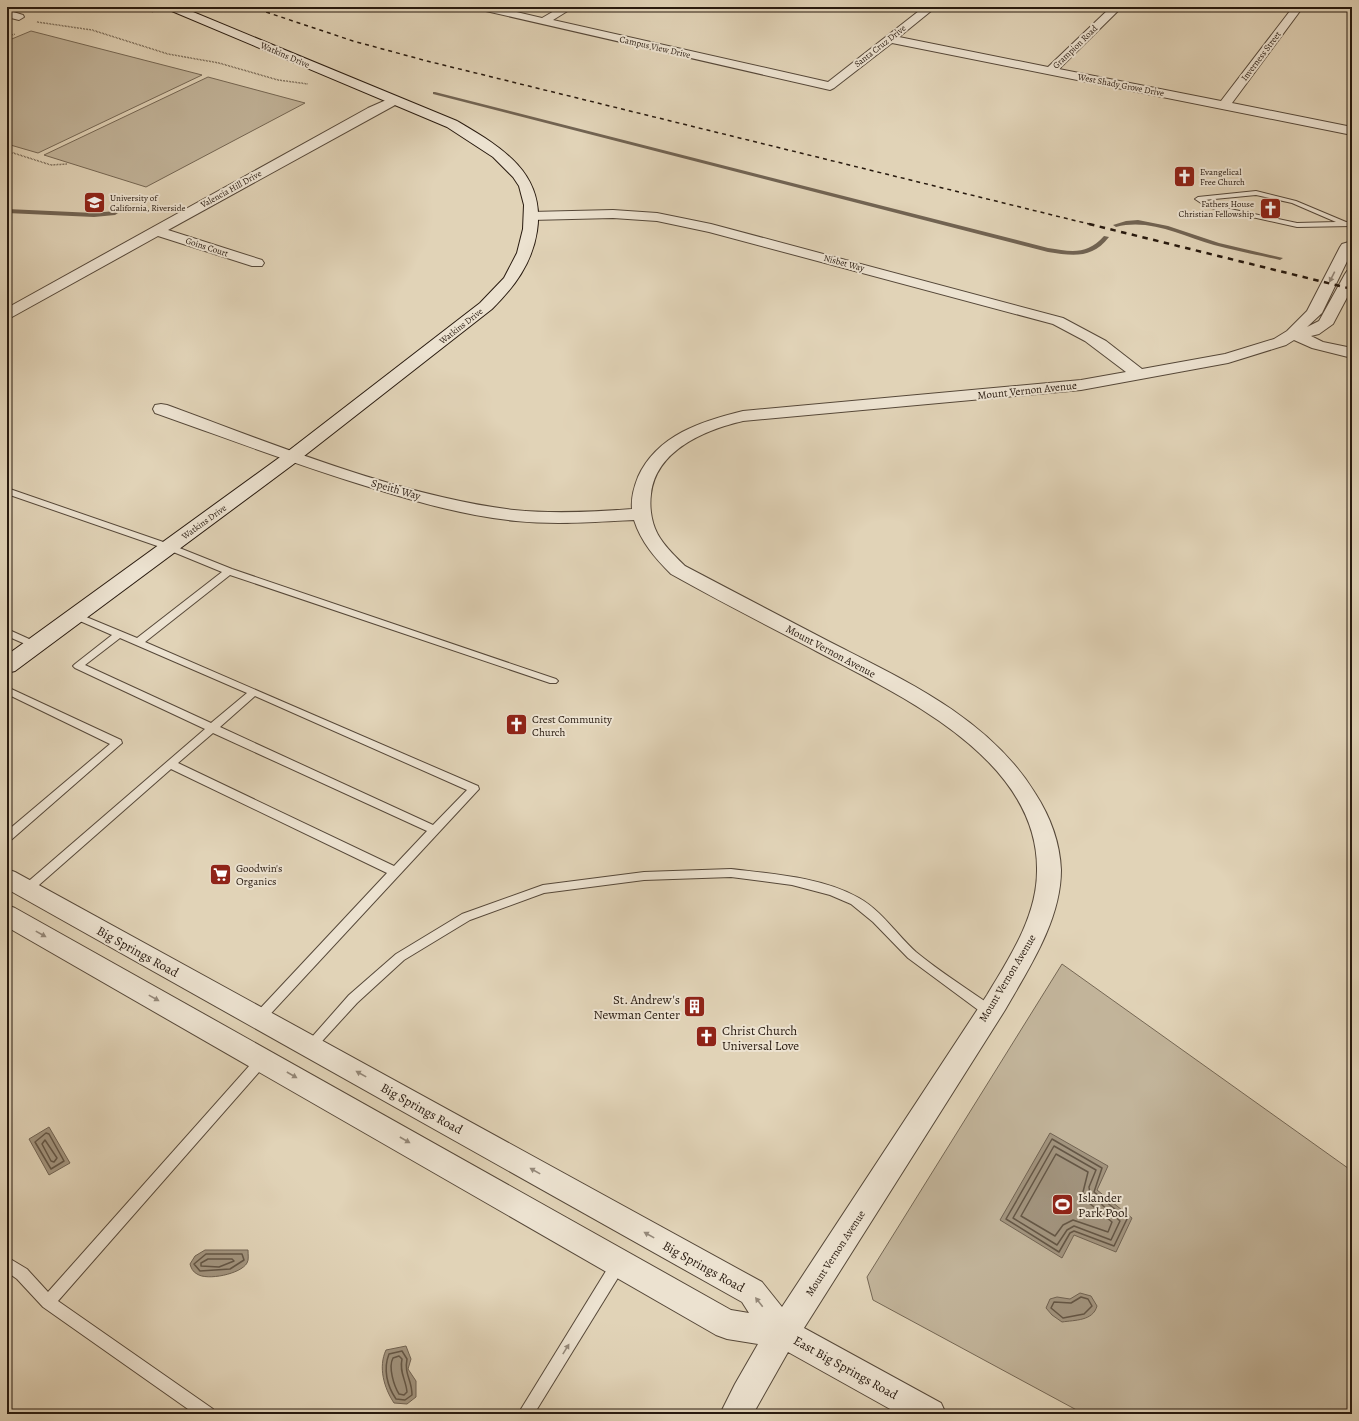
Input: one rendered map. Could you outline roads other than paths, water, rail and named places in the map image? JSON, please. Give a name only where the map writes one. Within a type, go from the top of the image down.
[{"type":"main road","name":"Watkins Drive","points":[[7,666],[293,456],[486,306],[508,285],[522,260],[529,239],[531,216],[530,198],[522,181],[510,166],[492,149],[452,124],[393,101],[172,7]]},
{"type":"street","name":"Campus View Drive","points":[[481,7],[830,86]]},
{"type":"street","points":[[542,22],[569,7]]},
{"type":"street","name":"Santa Cruz Drive","points":[[830,86],[931,7]]},
{"type":"street","name":"Grampion Road","points":[[1051,71],[1117,7]]},
{"type":"street","name":"Inverness Street","points":[[1224,106],[1298,7]]},
{"type":"street","points":[[7,14],[19,17]]},
{"type":"street","name":"West Shady Grove Drive","points":[[890,39],[1352,131]]},
{"type":"street","name":"Valencia Hill Drive","points":[[7,314],[372,110],[393,101]]},
{"type":"street","name":"Nisbet Way","points":[[531,216],[590,214],[657,217],[711,228],[1058,321],[1078,329],[1098,341],[1138,374]]},
{"type":"street","name":"Goins Court","points":[[156,231],[257,263]]},
{"type":"street","name":"Mount Vernon Avenue","points":[[1294,334],[1298,326],[1308,320],[1314,312],[1347,247],[1352,245]]},
{"type":"street","name":"Mount Vernon Avenue","points":[[736,1414],[783,1332],[989,1010],[1035,931],[1046,898],[1049,873],[1047,844],[1035,810],[1017,781],[988,749],[952,718],[907,691],[678,570],[666,560],[650,540],[640,514],[640,495],[646,477],[657,460],[680,439],[722,421],[743,416],[1081,385],[1228,358],[1280,342],[1294,334],[1314,331],[1324,324],[1352,274]]},
{"type":"street","points":[[1294,334],[1318,345],[1352,353]]},
{"type":"street","name":"Speith Way","points":[[161,409],[293,456],[394,489],[465,507],[502,514],[574,519],[640,514]]},
{"type":"street","name":"Big Springs Road","points":[[17,883],[752,1292],[783,1332]]},
{"type":"street","points":[[7,915],[263,1059],[727,1324],[783,1332]]},
{"type":"street","name":"East Big Springs Road","points":[[783,1332],[930,1414]]},
{"type":"lane","points":[[1343,223],[1294,202],[1256,193],[1198,199],[1209,206],[1296,225],[1352,224]]},
{"type":"lane","points":[[7,491],[169,547],[229,571],[553,681]]},
{"type":"lane","points":[[138,642],[229,571]]},
{"type":"lane","points":[[76,616],[254,692],[474,789],[259,1018]]},
{"type":"lane","points":[[7,632],[35,645]]},
{"type":"lane","points":[[119,634],[78,666],[434,830]]},
{"type":"lane","points":[[7,690],[117,743],[7,837]]},
{"type":"lane","points":[[17,883],[170,764],[254,692]]},
{"type":"lane","points":[[170,764],[395,872]]},
{"type":"lane","points":[[310,1046],[353,999],[400,957],[466,917],[543,889],[644,876],[731,873],[792,881],[832,891],[855,901],[877,919],[912,955],[989,1010]]},
{"type":"lane","points":[[48,1302],[263,1059]]},
{"type":"lane","points":[[525,1414],[620,1262]]},
{"type":"lane","points":[[7,1264],[22,1274],[48,1302],[208,1414]]},
{"type":"water","points":[[49,1127],[70,1163],[49,1175],[29,1139]]},
{"type":"water","name":"Islander Park Pool","points":[[1050,1133],[1108,1166],[1097,1190],[1132,1218],[1116,1252],[1074,1235],[1062,1258],[1000,1220]]},
{"type":"water","points":[[205,1250],[248,1250],[248,1260],[244,1267],[231,1273],[208,1277],[202,1276],[194,1272],[190,1264],[195,1256]]},
{"type":"water","points":[[1080,1293],[1091,1296],[1097,1306],[1092,1315],[1088,1317],[1062,1322],[1052,1315],[1046,1308],[1050,1299],[1057,1297],[1070,1299]]},
{"type":"water","points":[[406,1346],[411,1359],[408,1369],[416,1381],[416,1397],[407,1404],[394,1403],[387,1391],[383,1377],[382,1363],[386,1350]]},
{"type":"waterway","points":[[435,93],[1048,250],[1065,253],[1080,253],[1094,248],[1106,237]]},
{"type":"waterway","points":[[7,211],[94,215],[115,213]]},
{"type":"waterway","points":[[1116,225],[1126,222],[1152,224],[1166,227],[1217,244],[1280,258]]},
{"type":"railway","points":[[251,7],[353,41],[427,61],[1093,225]]},
{"type":"railway","points":[[1089,224],[1352,289]]},
{"type":"place","name":"Evangelical Free Church","points":[[1185,177]]},
{"type":"place","name":"University of California, Riverside","points":[[94,203]]},
{"type":"place","name":"Fathers House Christian Fellowship","points":[[1270,209]]},
{"type":"place","name":"Crest Community Church","points":[[517,725]]},
{"type":"place","name":"Goodwin's Organics","points":[[221,874]]},
{"type":"place","name":"St. Andrew's Newman Center","points":[[695,1006]]},
{"type":"place","name":"Christ Church Universal Love","points":[[706,1037]]},
{"type":"place","name":"Islander Park Pool","points":[[1062,1204]]}]
